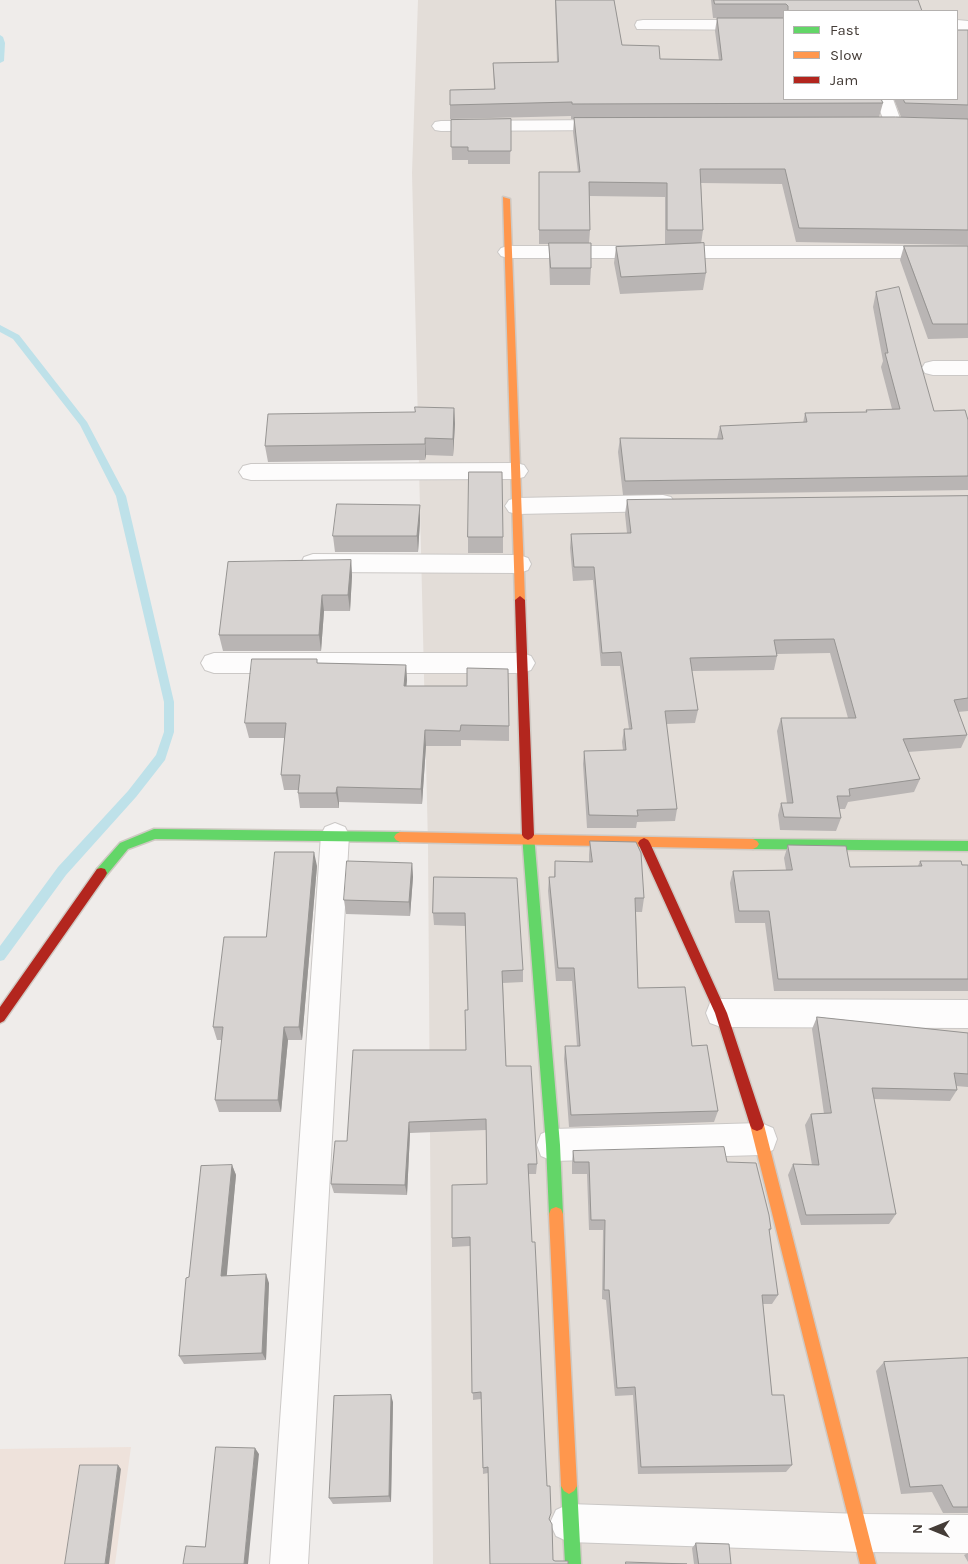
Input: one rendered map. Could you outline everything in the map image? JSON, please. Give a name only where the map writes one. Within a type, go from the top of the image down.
[{"type":"street","points":[[643,25],[783,25]]},
{"type":"street","points":[[884,100],[893,124]]},
{"type":"street","points":[[873,124],[912,124]]},
{"type":"street","points":[[441,126],[628,125]]},
{"type":"street","points":[[506,199],[528,841],[553,1145],[573,1564]]},
{"type":"street","points":[[508,252],[968,252]]},
{"type":"street","points":[[933,368],[968,368]]},
{"type":"street","points":[[251,472],[516,471]]},
{"type":"street","points":[[517,506],[686,502]]},
{"type":"street","points":[[293,562],[519,564]]},
{"type":"street","points":[[214,663],[522,664]]},
{"type":"street","points":[[0,1017],[100,874],[124,846],[154,834],[335,835],[644,843],[968,846]]},
{"type":"street","points":[[289,1564],[335,835]]},
{"type":"street","points":[[644,843],[722,1013],[761,1139],[864,1548]]},
{"type":"street","points":[[722,1013],[968,1014]]},
{"type":"street","points":[[553,1145],[761,1139]]},
{"type":"street","points":[[570,1522],[864,1548],[968,1534]]},
{"type":"shaded area","points":[[418,0],[968,0],[968,1564],[433,1564],[428,844],[412,173]]},
{"type":"shaded area","points":[[131,1447],[115,1564],[0,1564],[0,1449]]},
{"type":"building","points":[[556,0],[614,0],[622,45],[659,46],[660,59],[722,60],[717,18],[783,18],[783,100],[882,100],[883,103],[572,104],[572,102],[450,105],[450,90],[495,89],[493,63],[558,62]]},
{"type":"building","points":[[714,0],[918,0],[922,10],[788,10],[786,4],[715,4]]},
{"type":"building","points":[[958,30],[968,30],[968,105],[905,103],[904,100],[958,100]]},
{"type":"building","points":[[896,117],[968,119],[968,230],[799,228],[785,169],[700,169],[703,230],[667,230],[667,183],[589,182],[590,230],[539,230],[539,172],[580,172],[574,118]]},
{"type":"building","points":[[511,119],[511,151],[468,151],[468,147],[451,147],[451,120]]},
{"type":"building","points":[[549,243],[591,243],[591,268],[551,268]]},
{"type":"building","points":[[704,243],[706,273],[621,277],[616,247]]},
{"type":"building","points":[[904,246],[968,246],[968,324],[933,324]]},
{"type":"building","points":[[899,287],[934,411],[965,410],[968,420],[968,476],[625,481],[620,438],[723,439],[720,426],[807,422],[805,413],[867,412],[866,410],[900,409],[885,353],[888,353],[876,292]]},
{"type":"building","points":[[415,407],[454,408],[453,439],[425,438],[425,444],[265,446],[268,414],[415,412]]},
{"type":"building","points":[[469,472],[502,472],[503,537],[468,537]]},
{"type":"building","points":[[968,496],[968,698],[954,700],[967,735],[903,739],[920,779],[849,789],[850,796],[837,796],[841,818],[784,817],[781,803],[793,803],[781,718],[856,718],[834,639],[774,640],[777,656],[690,658],[698,710],[665,711],[677,809],[637,810],[638,816],[589,815],[584,751],[626,750],[624,729],[632,729],[621,652],[602,653],[594,567],[574,567],[571,534],[631,533],[627,500]]},
{"type":"building","points":[[337,504],[420,505],[417,536],[333,536]]},
{"type":"building","points":[[351,560],[348,595],[322,595],[319,635],[219,635],[228,562]]},
{"type":"building","points":[[252,659],[317,659],[317,663],[406,665],[404,686],[467,686],[467,668],[508,669],[509,726],[461,725],[460,731],[425,730],[421,789],[337,787],[336,793],[298,793],[300,775],[281,775],[286,723],[245,723]]},
{"type":"building","points":[[590,841],[636,842],[641,853],[644,898],[635,898],[638,988],[685,987],[692,1046],[707,1045],[718,1111],[571,1115],[565,1046],[580,1046],[574,968],[558,968],[549,877],[555,877],[555,861],[592,862]]},
{"type":"building","points":[[788,845],[846,846],[850,867],[922,866],[920,861],[961,861],[962,865],[968,865],[968,979],[778,979],[769,911],[739,911],[733,871],[792,870]]},
{"type":"building","points":[[275,852],[314,852],[299,1027],[284,1027],[278,1100],[215,1100],[223,1027],[213,1027],[224,937],[266,937]]},
{"type":"building","points":[[347,861],[412,863],[409,902],[344,900]]},
{"type":"building","points":[[434,877],[517,878],[523,970],[502,971],[506,1066],[531,1066],[537,1164],[528,1164],[532,1242],[535,1242],[547,1486],[550,1486],[551,1513],[549,1519],[552,1524],[553,1560],[568,1561],[568,1564],[490,1564],[488,1467],[483,1468],[481,1392],[472,1393],[470,1237],[452,1238],[452,1185],[487,1184],[486,1119],[409,1122],[405,1185],[331,1184],[335,1141],[347,1141],[353,1050],[466,1050],[465,1010],[468,1010],[465,913],[433,913]]},
{"type":"building","points":[[817,1017],[968,1033],[968,1074],[954,1073],[957,1090],[872,1088],[896,1214],[806,1215],[793,1164],[819,1165],[811,1114],[831,1113]]},
{"type":"building","points":[[724,1147],[727,1162],[756,1163],[769,1215],[771,1229],[769,1229],[778,1295],[762,1295],[772,1395],[784,1395],[792,1465],[641,1467],[635,1387],[617,1388],[609,1290],[604,1290],[605,1220],[591,1220],[589,1162],[574,1162],[573,1151]]},
{"type":"building","points":[[232,1165],[221,1276],[266,1274],[262,1353],[179,1356],[186,1278],[189,1277],[201,1166]]},
{"type":"building","points":[[968,1358],[968,1507],[953,1507],[942,1485],[910,1487],[884,1362]]},
{"type":"building","points":[[391,1395],[389,1496],[329,1498],[334,1396]]},
{"type":"building","points":[[216,1447],[255,1448],[244,1564],[183,1564],[186,1546],[205,1547]]},
{"type":"building","points":[[80,1465],[118,1465],[105,1564],[65,1564]]},
{"type":"building","points":[[696,1543],[729,1544],[731,1564],[699,1564]]},
{"type":"building","points":[[626,1562],[687,1564],[626,1564]]},
{"type":"waterway","points":[[0,37],[2,43],[0,61]]},
{"type":"waterway","points":[[0,328],[16,337],[84,424],[121,496],[169,702],[169,732],[161,757],[132,794],[62,871],[0,956]]},
{"type":"traffic: fast","points":[[101,873],[124,846],[154,834],[400,837]]},
{"type":"traffic: fast","points":[[528,835],[553,1145],[556,1214]]},
{"type":"traffic: fast","points":[[753,844],[968,846]]},
{"type":"traffic: fast","points":[[569,1486],[573,1564]]},
{"type":"traffic: slow","points":[[506,199],[520,600]]},
{"type":"traffic: slow","points":[[400,837],[753,844]]},
{"type":"traffic: slow","points":[[757,1125],[868,1564]]},
{"type":"traffic: slow","points":[[556,1214],[569,1486]]},
{"type":"traffic: jam","points":[[520,600],[528,835]]},
{"type":"traffic: jam","points":[[644,843],[721,1013],[757,1125]]},
{"type":"traffic: jam","points":[[0,1017],[101,873]]}]
